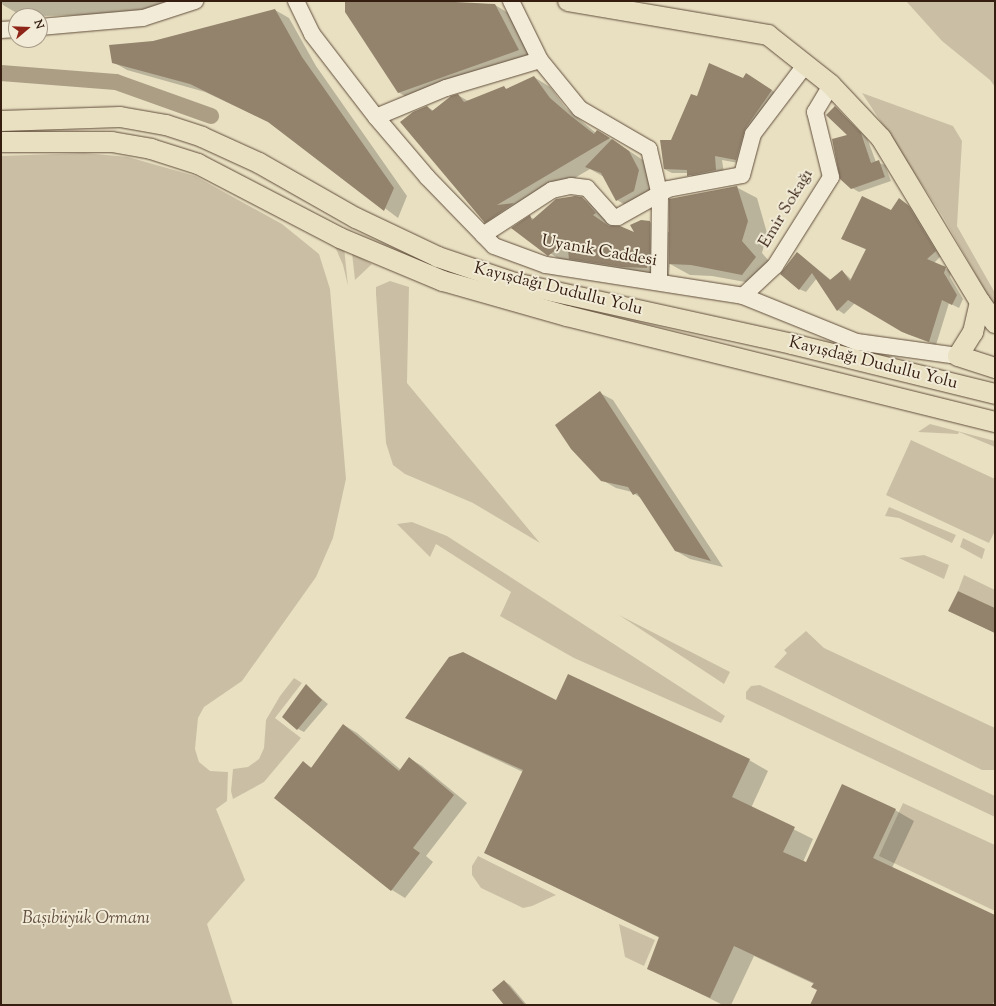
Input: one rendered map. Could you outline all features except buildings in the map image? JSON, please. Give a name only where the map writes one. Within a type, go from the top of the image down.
[{"type":"main road","points":[[568,1],[768,35],[806,64],[830,85],[881,138],[980,302],[995,323]]},
{"type":"main road","name":"Kayışdağı Dudullu Yolu","points":[[1,122],[120,117],[166,125],[202,137],[259,163],[356,218],[438,257],[516,283],[792,344],[995,394]]},
{"type":"main road","name":"Kayışdağı Dudullu Yolu","points":[[1,142],[105,142],[151,149],[198,164],[340,238],[443,281],[566,316],[995,422]]},
{"type":"main road","points":[[980,302],[974,332],[958,356],[995,368]]},
{"type":"street","points":[[48,26],[143,18],[195,1]]},
{"type":"street","name":"Uyanık Caddesi","points":[[296,1],[312,34],[376,117],[427,177],[494,246],[546,265],[659,281],[743,296],[857,342],[958,356]]},
{"type":"street","points":[[511,1],[540,60],[580,109],[649,149],[660,196],[659,281]]},
{"type":"street","points":[[376,117],[446,88],[540,60]]},
{"type":"street","points":[[483,236],[552,190],[571,186],[587,188],[613,217],[618,218],[660,196],[668,189],[742,175],[753,134],[806,64]]},
{"type":"street","name":"Emir Sokağı","points":[[743,296],[775,266],[831,177],[815,112],[830,85]]},
{"type":"green space","points":[[906,1],[995,1],[995,87],[990,80],[942,41]]},
{"type":"green space","points":[[862,93],[953,126],[962,141],[957,226],[995,293],[995,308],[942,215]]},
{"type":"green space","name":"Başıbüyük Ormanı","points":[[84,153],[128,157],[195,176],[282,224],[319,254],[330,289],[346,479],[333,538],[316,577],[242,681],[204,707],[198,718],[195,749],[199,762],[210,771],[228,772],[227,801],[216,809],[245,880],[207,924],[233,1005],[1,1005],[1,156]]},
{"type":"green space","points":[[333,242],[344,247],[348,286],[343,265]]},
{"type":"green space","points":[[352,253],[372,264],[355,280]]},
{"type":"green space","points":[[390,281],[409,287],[407,383],[540,543],[473,503],[405,474],[393,465],[386,443],[376,294],[376,287]]},
{"type":"green space","points":[[930,424],[995,441],[995,447],[959,432],[958,434],[918,432]]},
{"type":"green space","points":[[911,440],[995,479],[995,531],[989,543],[886,495]]},
{"type":"green space","points":[[889,507],[956,535],[952,543],[899,518],[885,516]]},
{"type":"green space","points":[[412,522],[447,536],[725,716],[721,723],[574,658],[500,616],[511,592],[436,544],[430,557],[397,524]]},
{"type":"green space","points":[[963,538],[985,549],[982,559],[960,547]]},
{"type":"green space","points":[[924,555],[949,565],[944,579],[899,558]]},
{"type":"green space","points":[[964,575],[995,590],[995,608],[958,591]]},
{"type":"green space","points":[[619,615],[730,672],[724,684]]},
{"type":"green space","points":[[806,631],[824,648],[995,728],[995,770],[982,770],[774,667],[787,653],[784,650]]},
{"type":"green space","points":[[294,678],[302,683],[275,718],[301,738],[264,782],[233,799],[231,791],[233,769],[248,767],[259,759],[264,748],[266,720],[280,696]]},
{"type":"green space","points":[[760,685],[995,796],[995,817],[746,699],[746,692],[751,686]]},
{"type":"green space","points":[[903,803],[995,845],[995,911],[879,856]]},
{"type":"green space","points":[[478,856],[556,895],[532,906],[523,908],[481,888],[472,875],[472,866]]},
{"type":"green space","points":[[619,924],[655,940],[644,966],[625,957]]},
{"type":"waterway","points":[[1,73],[116,82],[211,116]]}]
